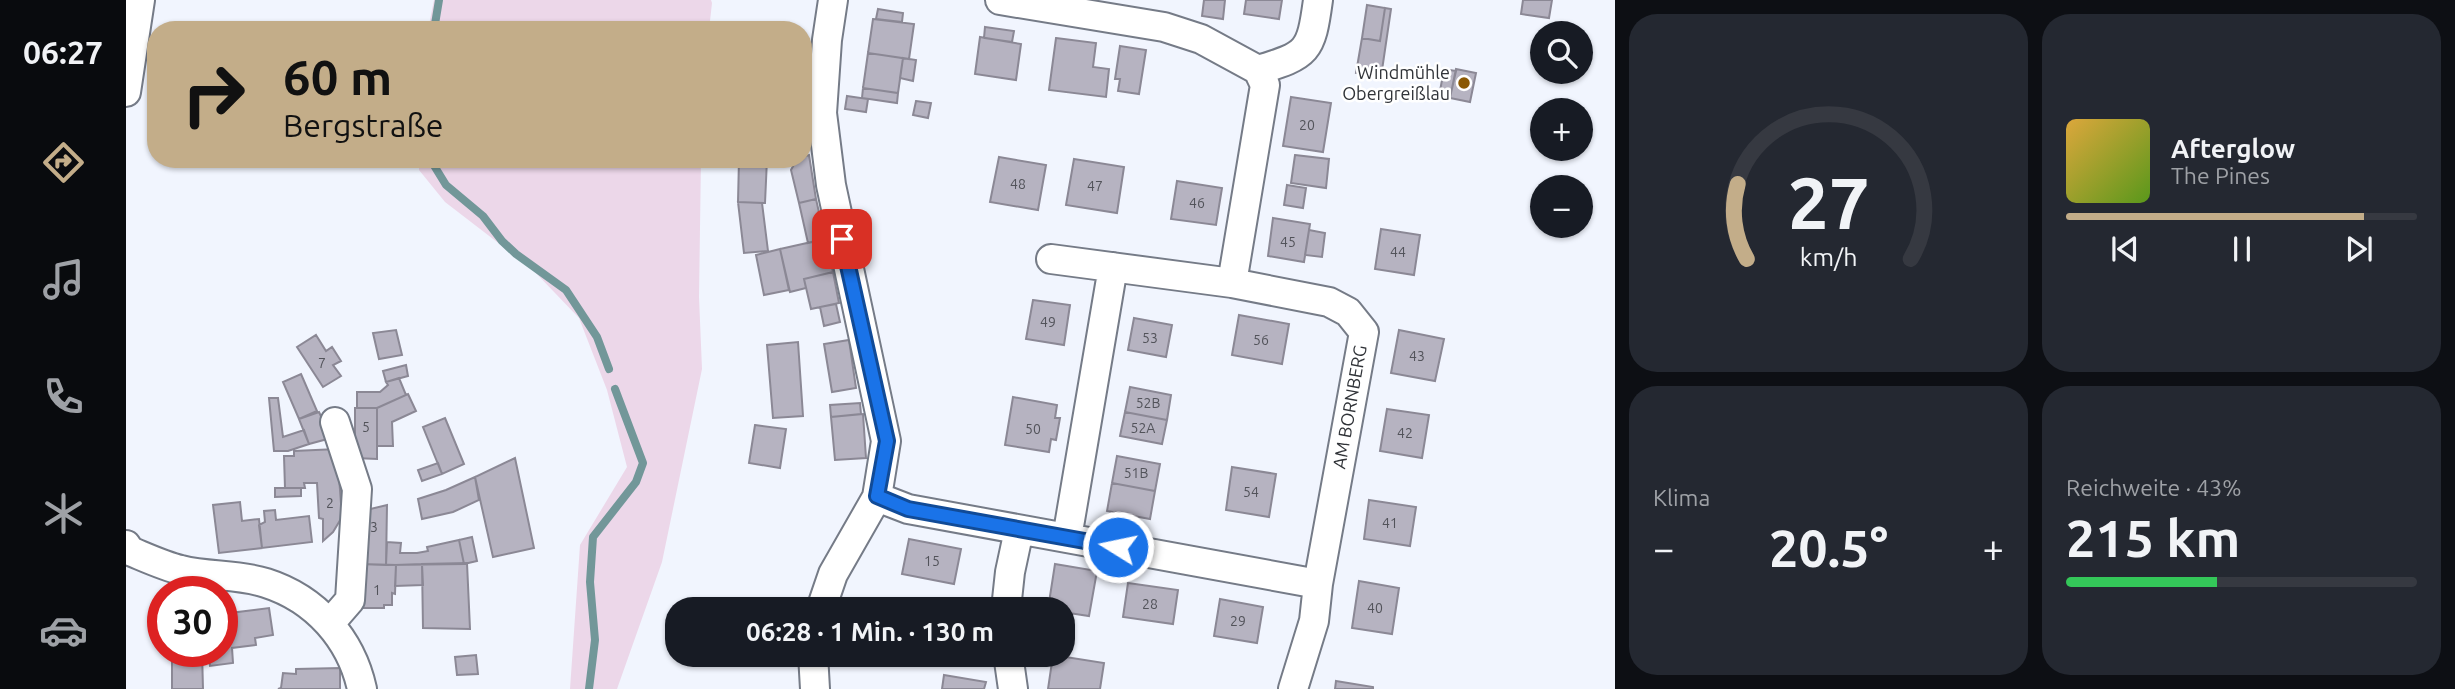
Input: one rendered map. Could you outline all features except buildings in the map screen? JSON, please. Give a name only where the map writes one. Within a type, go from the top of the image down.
[{"type":"street","points":[[126,92],[139,0]]},
{"type":"street","points":[[825,597],[833,574],[877,496],[887,441],[831,185],[822,113],[833,0]]},
{"type":"street","points":[[1000,0],[1164,27],[1201,40],[1258,70],[1265,85],[1232,284]]},
{"type":"street","points":[[1258,70],[1291,60],[1303,52],[1311,40],[1318,0]]},
{"type":"street","name":"AM BORNBERG","points":[[1051,259],[1232,284],[1329,302],[1348,312],[1364,332],[1318,584],[1314,621],[1293,689]]},
{"type":"street","points":[[1067,538],[1113,267]]},
{"type":"street","points":[[331,622],[350,600],[357,489],[335,422]]},
{"type":"street","points":[[877,496],[908,509],[1318,584]]},
{"type":"street","points":[[1007,597],[1019,530]]},
{"type":"street","points":[[126,545],[131,551],[180,570],[266,583],[300,599],[331,622],[356,665],[362,689]]},
{"type":"street","points":[[814,667],[815,689]]},
{"type":"street","points":[[1010,667],[1013,689]]},
{"type":"shaded area","points":[[434,0],[711,0],[712,3],[710,21],[430,21]]},
{"type":"shaded area","points":[[701,168],[699,297],[702,369],[662,562],[617,689],[570,689],[580,545],[627,467],[607,390],[579,318],[531,268],[445,202],[419,170]]},
{"type":"waterway","points":[[436,21],[439,0]]},
{"type":"waterway","points":[[436,168],[446,185],[483,216],[502,241],[566,290],[597,337],[609,369]]},
{"type":"waterway","points":[[589,689],[595,640],[590,582],[593,537],[636,482],[643,463],[615,389]]},
{"type":"place","name":"Windmühle Obergreißlau","points":[[1464,83]]},
{"type":"route","points":[[842,239],[887,441],[877,496],[908,509],[1118,547]]}]
